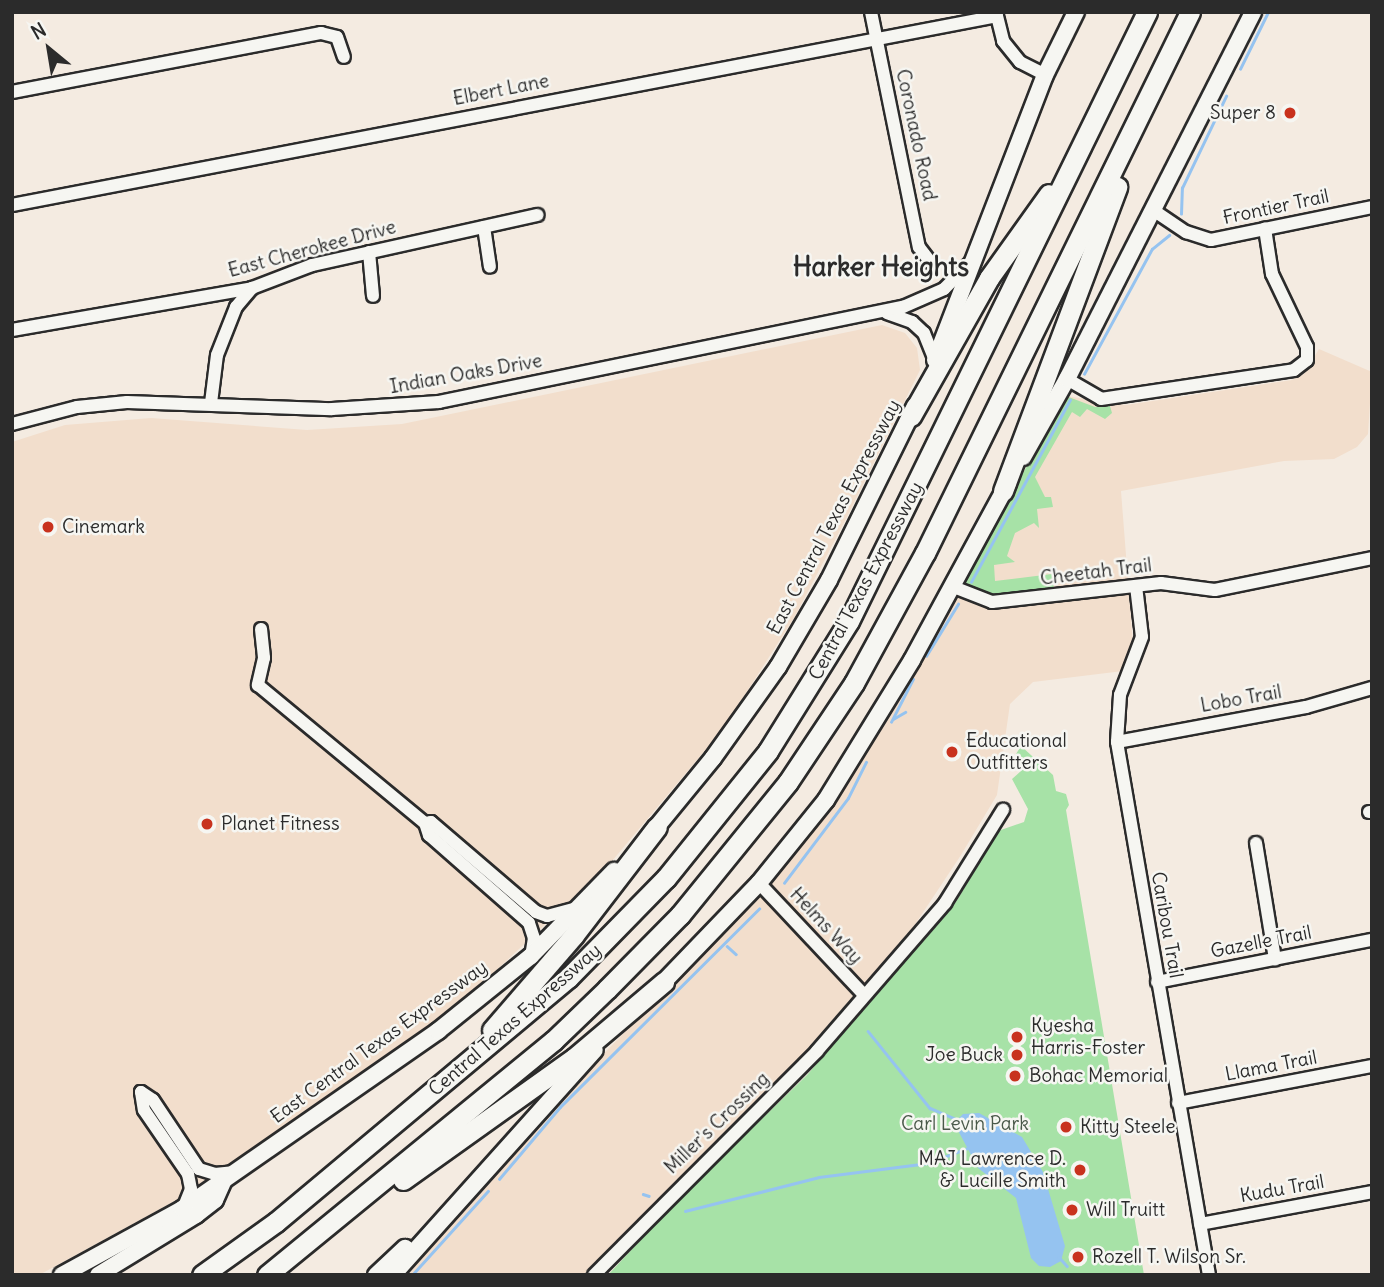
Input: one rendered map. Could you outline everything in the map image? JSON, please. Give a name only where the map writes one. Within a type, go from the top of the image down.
[{"type":"highway","name":"Central Texas Expressway","points":[[202,1275],[276,1222],[568,978],[666,878],[768,751],[849,621],[1147,12]]},
{"type":"highway","name":"Central Texas Expressway","points":[[267,1275],[313,1241],[553,1041],[680,915],[764,814],[833,716],[882,635],[1190,12]]},
{"type":"highway","points":[[1003,491],[1121,177],[1126,144]]},
{"type":"highway","points":[[911,416],[989,278],[1080,150]]},
{"type":"highway","points":[[364,1150],[375,1131],[489,1033],[521,998],[657,827]]},
{"type":"highway","points":[[313,1241],[331,1234],[545,1079],[664,982]]},
{"type":"main road","name":"East Central Texas Expressway","points":[[62,1275],[183,1209],[438,1031],[531,956],[657,827],[778,667],[829,580],[911,416],[1045,75],[1076,12]]},
{"type":"main road","points":[[393,1275],[552,1093],[759,883],[833,789],[912,660],[1067,379],[1253,12]]},
{"type":"main road","points":[[98,1275],[196,1215],[215,1200],[230,1176]]},
{"type":"main road","points":[[376,1275],[434,1228]]},
{"type":"street","name":"Coronado Road","points":[[871,12],[919,247],[931,263]]},
{"type":"street","name":"Elbert Lane","points":[[12,205],[996,14]]},
{"type":"street","points":[[996,14],[1003,41],[1020,62],[1045,75]]},
{"type":"street","points":[[12,92],[321,33],[337,37],[344,57]]},
{"type":"street","name":"Frontier Trail","points":[[1153,210],[1202,239],[1372,207]]},
{"type":"street","name":"East Cherokee Drive","points":[[12,330],[252,288],[312,265],[538,215]]},
{"type":"street","points":[[484,227],[490,267]]},
{"type":"street","points":[[1067,379],[1101,399],[1294,370],[1307,360],[1307,346],[1272,274],[1265,229]]},
{"type":"street","points":[[369,252],[373,296]]},
{"type":"street","name":"Indian Oaks Drive","points":[[12,424],[77,407],[127,402],[211,403],[332,410],[439,402],[880,313],[933,296],[954,282],[974,258]]},
{"type":"street","points":[[211,403],[217,355],[236,307],[252,288]]},
{"type":"street","points":[[880,313],[898,314],[912,322],[924,333],[935,360]]},
{"type":"street","name":"Cheetah Trail","points":[[951,586],[992,602],[1161,583],[1215,590],[1372,558]]},
{"type":"street","name":"Caribou Trail","points":[[1136,586],[1142,637],[1120,695],[1117,742],[1209,1275]]},
{"type":"street","points":[[261,629],[264,657],[258,685],[425,822],[429,835],[529,923],[534,938],[531,956]]},
{"type":"street","name":"Lobo Trail","points":[[1117,742],[1306,707],[1372,688]]},
{"type":"street","name":"Miller's Crossing","points":[[594,1275],[797,1073],[945,903],[1003,810]]},
{"type":"street","points":[[425,822],[431,822],[536,912],[547,916],[577,908]]},
{"type":"street","points":[[1256,843],[1275,959]]},
{"type":"street","name":"Helms Way","points":[[759,883],[864,995]]},
{"type":"street","name":"Gazelle Trail","points":[[1157,982],[1372,940]]},
{"type":"street","name":"Llama Trail","points":[[1178,1103],[1372,1066]]},
{"type":"street","points":[[183,1209],[191,1189],[188,1174],[144,1110],[141,1092],[153,1100],[199,1169],[230,1176]]},
{"type":"street","name":"Kudu Trail","points":[[1200,1224],[1372,1192]]},
{"type":"shaded area","points":[[882,325],[905,333],[917,348],[920,370],[846,519],[794,618],[723,729],[607,867],[443,1020],[204,1185],[39,1275],[12,1275],[12,442],[65,425],[151,418],[307,430],[402,424]]},
{"type":"shaded area","points":[[1319,349],[1372,372],[1368,434],[1357,447],[1334,459],[1284,461],[1121,491],[1133,645],[1123,671],[1033,682],[1010,704],[997,795],[961,855],[912,929],[788,1071],[585,1275],[403,1275],[525,1135],[773,879],[854,770],[1066,396],[1126,405],[1292,380],[1304,374]]},
{"type":"green space","points":[[1066,396],[1095,407],[1110,406],[1112,413],[1105,419],[1087,409],[1080,417],[1072,412],[1035,477],[1045,497],[1051,497],[1053,507],[1037,509],[1039,528],[1034,523],[1015,533],[1007,556],[1015,562],[994,565],[995,581],[1052,574],[1054,588],[996,594],[972,590],[962,583]]},
{"type":"green space","name":"Carl Levin Park","points":[[1021,746],[1053,775],[1056,791],[1066,794],[1069,805],[1066,810],[1144,1275],[608,1275],[675,1203],[807,1075],[956,902],[998,831],[1024,822],[1028,809],[1012,779],[1021,771],[1016,754]]},
{"type":"water","points":[[979,1113],[1022,1137],[1043,1172],[1065,1246],[1061,1261],[1050,1267],[1039,1266],[1031,1258],[1016,1198],[978,1168],[954,1123],[963,1114]]},
{"type":"waterway","points":[[1240,69],[1268,12]]},
{"type":"waterway","points":[[1181,214],[1182,188],[1226,96]]},
{"type":"waterway","points":[[1084,374],[1152,249],[1169,235]]},
{"type":"waterway","points":[[971,582],[1070,400]]},
{"type":"waterway","points":[[926,656],[958,604]]},
{"type":"waterway","points":[[891,722],[913,679]]},
{"type":"waterway","points":[[893,719],[905,712]]},
{"type":"waterway","points":[[784,883],[848,798],[866,762]]},
{"type":"waterway","points":[[499,1179],[560,1107],[759,909]]},
{"type":"waterway","points":[[727,946],[736,954]]},
{"type":"waterway","points":[[868,1031],[930,1108],[958,1120]]},
{"type":"waterway","points":[[685,1211],[819,1177],[928,1163],[968,1148]]},
{"type":"waterway","points":[[412,1275],[488,1191]]},
{"type":"waterway","points":[[643,1194],[649,1196]]},
{"type":"waterway","points":[[1059,1257],[1067,1266]]},
{"type":"place","name":"Super 8","points":[[1290,113]]},
{"type":"place","name":"Cinemark","points":[[48,527]]},
{"type":"place","name":"Educational Outfitters","points":[[952,752]]},
{"type":"place","name":"Planet Fitness","points":[[207,824]]},
{"type":"place","name":"Kyesha Harris-Foster","points":[[1017,1037]]},
{"type":"place","name":"Joe Buck","points":[[1017,1055]]},
{"type":"place","name":"Bohac Memorial","points":[[1015,1076]]},
{"type":"place","name":"Kitty Steele","points":[[1066,1127]]},
{"type":"place","name":"MAJ Lawrence D. & Lucille Smith","points":[[1080,1170]]},
{"type":"place","name":"Will Truitt","points":[[1072,1210]]},
{"type":"place","name":"Rozell T. Wilson Sr.","points":[[1078,1257]]},
{"type":"district","name":"Harker Heights","points":[[881,267]]}]
